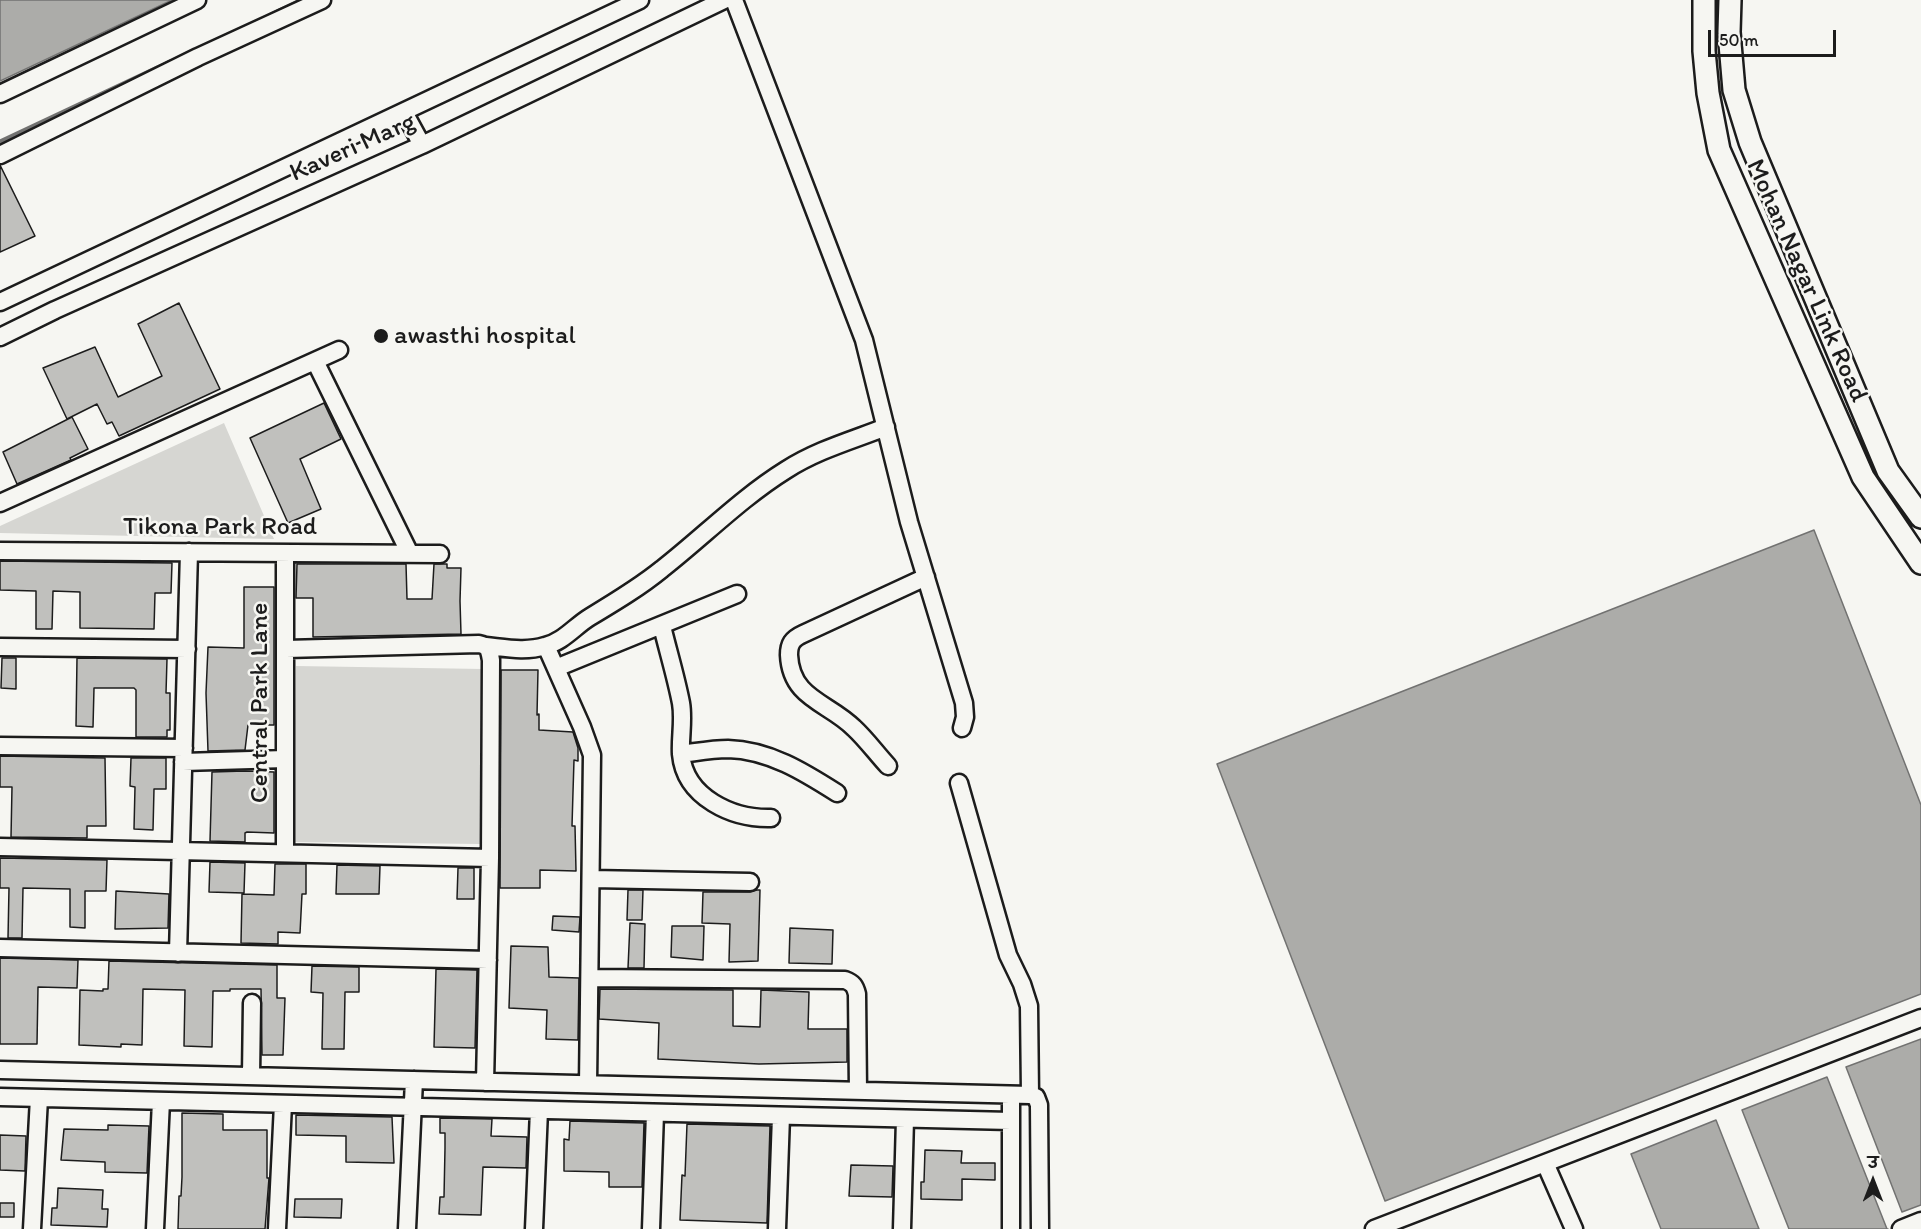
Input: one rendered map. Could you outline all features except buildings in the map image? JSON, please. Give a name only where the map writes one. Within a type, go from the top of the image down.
[{"type":"main road","name":"Mohan Nagar Link Road","points":[[1704,0],[1704,51],[1708,93],[1719,150],[1863,477],[1921,563]]},
{"type":"main road","name":"Mohan Nagar Link Road","points":[[1730,0],[1729,32],[1734,90],[1749,142],[1888,471],[1921,516]]},
{"type":"street","points":[[0,94],[196,0]]},
{"type":"street","points":[[0,155],[198,57],[322,0]]},
{"type":"street","name":"Kaveri Marg","points":[[0,302],[640,0]]},
{"type":"street","name":"Kaveri Marg","points":[[0,337],[422,145],[724,0]]},
{"type":"street","points":[[734,0],[864,340],[909,522],[964,703],[965,717],[962,728]]},
{"type":"street","points":[[404,112],[422,145]]},
{"type":"street","points":[[0,503],[339,350]]},
{"type":"street","points":[[315,361],[410,554]]},
{"type":"street","points":[[286,649],[479,644],[523,649],[555,643],[588,617],[661,571],[758,490],[787,469],[832,447],[886,427]]},
{"type":"street","name":"Tikona Park Road","points":[[0,551],[440,554]]},
{"type":"street","points":[[178,953],[189,552]]},
{"type":"street","name":"Central Park Lane","points":[[285,553],[285,853]]},
{"type":"street","points":[[888,766],[844,719],[813,699],[798,686],[790,661],[790,644],[795,638],[926,577]]},
{"type":"street","points":[[556,668],[737,594]]},
{"type":"street","points":[[662,626],[681,705],[681,754],[686,772],[699,790],[728,812],[753,818],[771,818]]},
{"type":"street","points":[[0,646],[186,649]]},
{"type":"street","points":[[485,1082],[490,858],[491,660],[486,646]]},
{"type":"street","points":[[546,646],[592,755],[588,1084]]},
{"type":"street","points":[[0,746],[285,759]]},
{"type":"street","points":[[681,754],[728,749],[758,753],[797,768],[837,793]]},
{"type":"street","points":[[959,783],[1008,955],[1022,984],[1029,1006],[1040,1229]]},
{"type":"street","points":[[0,846],[490,858]]},
{"type":"street","points":[[592,879],[750,882]]},
{"type":"street","points":[[0,948],[488,960]]},
{"type":"street","points":[[590,978],[845,980],[852,982],[857,994],[858,1091]]},
{"type":"street","points":[[250,1076],[252,1003]]},
{"type":"street","points":[[1374,1229],[1921,1018]]},
{"type":"street","points":[[0,1070],[1011,1095],[1035,1100]]},
{"type":"street","points":[[407,1229],[414,1080]]},
{"type":"street","points":[[1011,1095],[1011,1229]]},
{"type":"street","points":[[0,1097],[1011,1121]]},
{"type":"street","points":[[32,1229],[39,1098]]},
{"type":"street","points":[[155,1229],[161,1101]]},
{"type":"street","points":[[277,1229],[283,1104]]},
{"type":"street","points":[[534,1229],[538,1110]]},
{"type":"street","points":[[651,1229],[655,1113]]},
{"type":"street","points":[[777,1229],[781,1116]]},
{"type":"street","points":[[902,1229],[906,1119]]},
{"type":"street","points":[[1545,1163],[1574,1229]]},
{"type":"street","points":[[1901,1229],[1921,1221]]},
{"type":"shaded area","points":[[0,0],[172,0],[0,81]]},
{"type":"shaded area","points":[[224,423],[274,539],[0,533],[0,526]]},
{"type":"shaded area","points":[[1814,530],[1921,805],[1921,994],[1385,1201],[1217,764]]},
{"type":"shaded area","points":[[296,666],[483,669],[481,844],[293,842]]},
{"type":"shaded area","points":[[1921,1039],[1921,1205],[1902,1212],[1846,1067]]},
{"type":"shaded area","points":[[1827,1077],[1887,1229],[1789,1229],[1742,1110]]},
{"type":"shaded area","points":[[1716,1120],[1759,1229],[1661,1229],[1631,1154]]},
{"type":"waterway","points":[[271,15],[302,0]]},
{"type":"waterway","points":[[0,142],[170,62]]},
{"type":"place","name":"awasthi hospital","points":[[381,336]]}]
